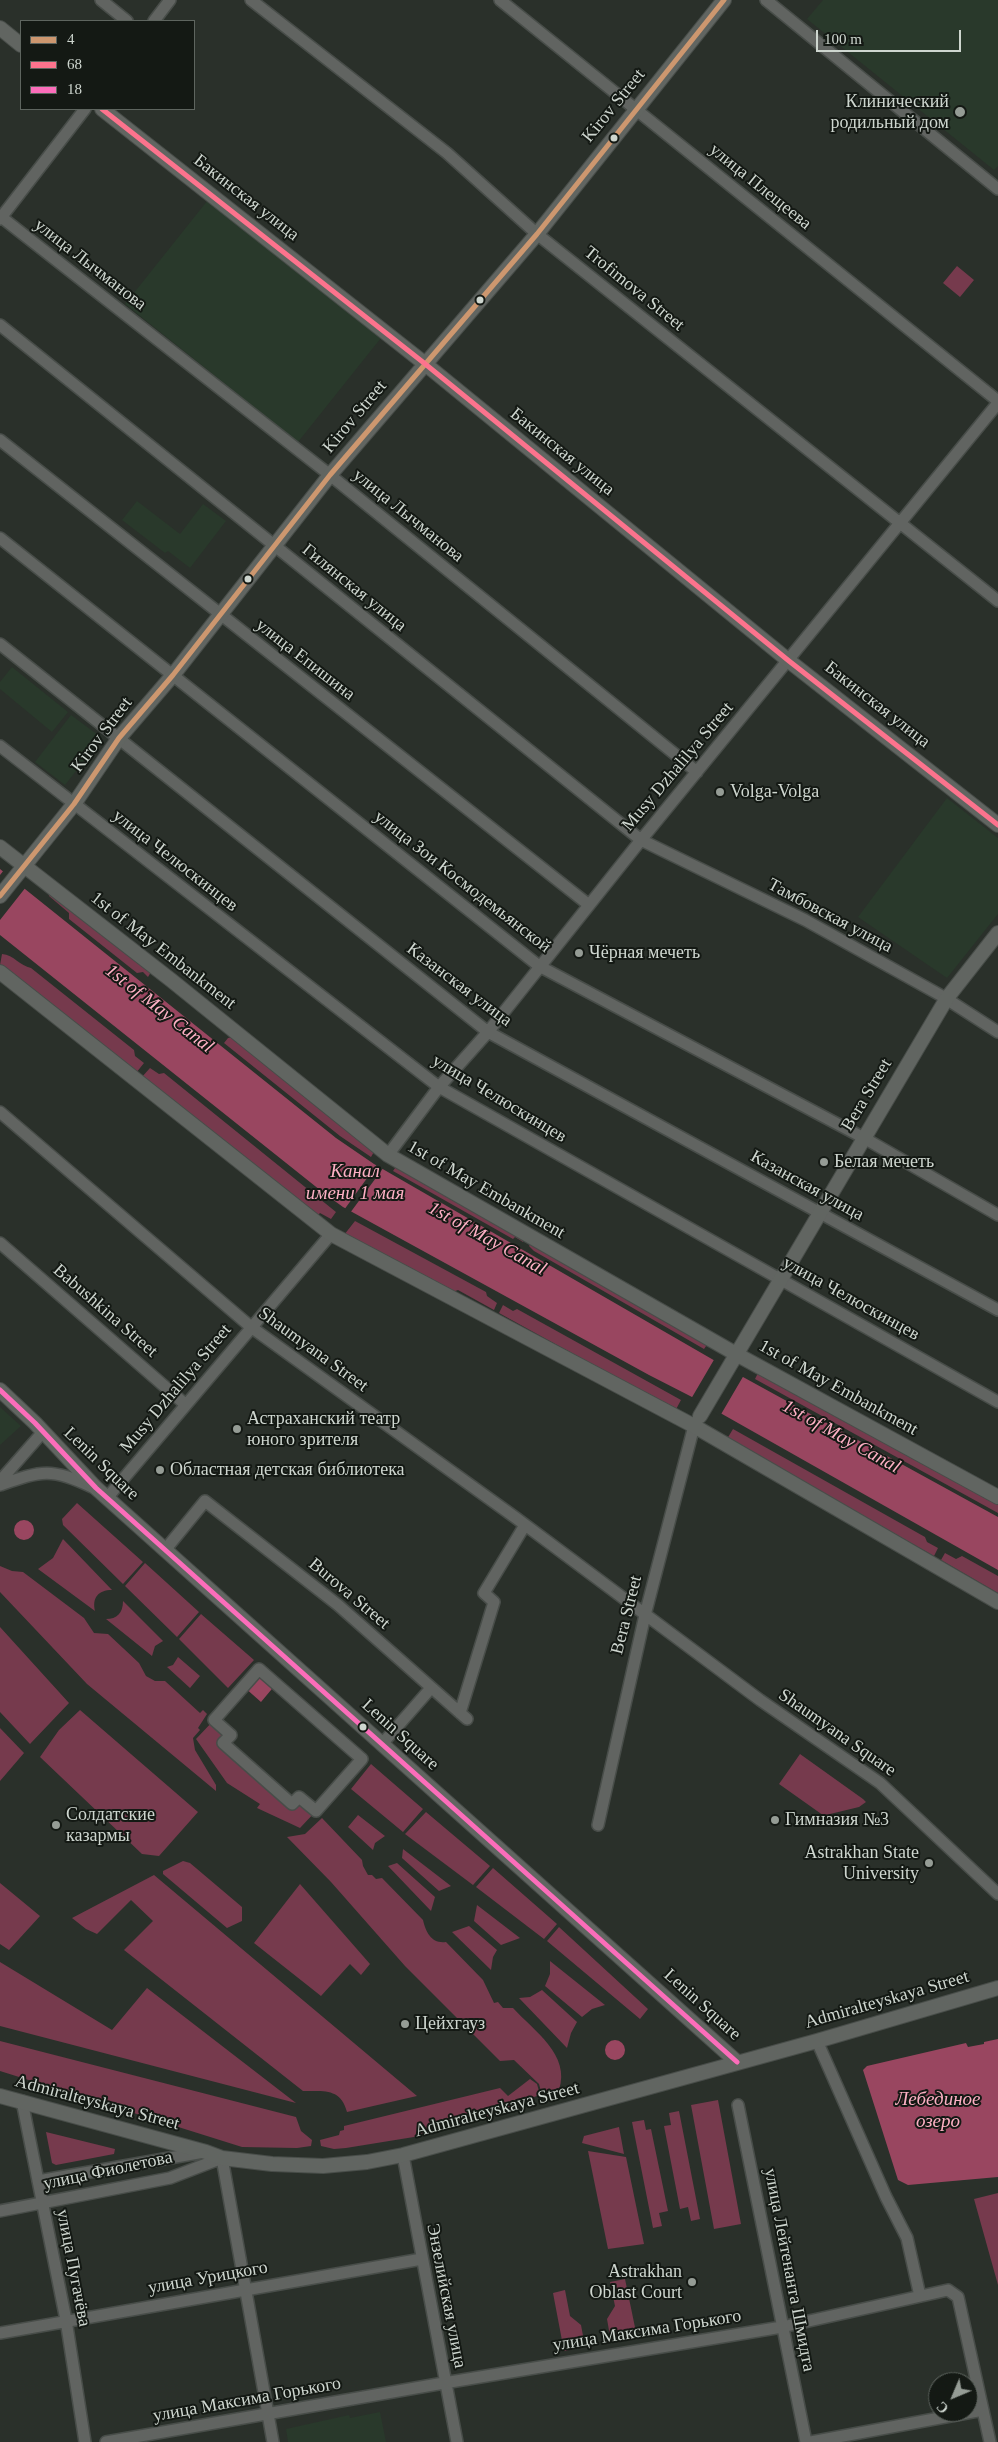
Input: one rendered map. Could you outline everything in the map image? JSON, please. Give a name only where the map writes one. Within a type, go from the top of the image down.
[{"type":"main road","name":"Kirov Street","points":[[0,896],[74,804],[119,738],[173,675],[330,475],[424,363],[537,234],[724,0]]},
{"type":"main road","points":[[0,28],[20,44]]},
{"type":"main road","name":"Бакинская улица","points":[[103,110],[424,363],[789,661],[998,825]]},
{"type":"main road","name":"1st of May Embankment","points":[[0,847],[21,870],[171,980],[388,1155],[734,1357],[998,1497]]},
{"type":"main road","name":"Bera Street","points":[[697,1421],[946,998],[998,933]]},
{"type":"main road","points":[[0,972],[331,1234],[697,1421],[998,1602]]},
{"type":"main road","name":"Lenin Square","points":[[0,1390],[96,1488],[737,2062]]},
{"type":"main road","name":"Admiralteyskaya Street","points":[[0,2096],[222,2158],[272,2164],[323,2166],[367,2162],[403,2155],[998,1988]]},
{"type":"street","points":[[101,0],[126,20]]},
{"type":"street","points":[[155,20],[170,0]]},
{"type":"street","name":"Trofimova Street","points":[[251,0],[447,154],[537,234],[998,601]]},
{"type":"street","name":"улица Плещеева","points":[[500,0],[998,402]]},
{"type":"street","points":[[766,0],[998,189]]},
{"type":"street","points":[[0,217],[84,110]]},
{"type":"street","name":"улица Лычманова","points":[[0,217],[330,475],[697,772]]},
{"type":"street","name":"Гилянская улица","points":[[0,324],[274,547],[641,840]]},
{"type":"street","name":"Musy Dzhalilya Street","points":[[388,1155],[439,1087],[488,1032],[641,840],[789,661],[899,522],[998,402]]},
{"type":"street","name":"улица Епишина","points":[[0,440],[220,616],[589,905]]},
{"type":"street","name":"улица Зои Космодемьянской","points":[[0,538],[539,966],[864,1138],[998,1215]]},
{"type":"street","name":"Казанская улица","points":[[0,644],[488,1032],[998,1310]]},
{"type":"street","name":"улица Челюскинцев","points":[[0,746],[439,1087],[998,1402]]},
{"type":"street","name":"Тамбовская улица","points":[[641,840],[804,920],[946,998],[998,1032]]},
{"type":"street","name":"Shaumyana Street","points":[[0,1112],[252,1327],[525,1525],[645,1615]]},
{"type":"street","name":"Musy Dzhalilya Street","points":[[107,1498],[331,1234]]},
{"type":"street","name":"Babushkina Street","points":[[0,1243],[186,1404]]},
{"type":"street","name":"Bera Street","points":[[598,1825],[645,1615],[697,1421]]},
{"type":"street","points":[[0,1480],[42,1433]]},
{"type":"street","points":[[0,1485],[35,1473],[54,1472],[96,1488]]},
{"type":"street","name":"Burova Street","points":[[165,1550],[205,1501],[338,1605],[464,1716],[494,1602],[484,1593],[525,1525]]},
{"type":"street","name":"Shaumyana Square","points":[[645,1615],[753,1695],[880,1783],[998,1894]]},
{"type":"street","points":[[259,1669],[362,1760],[316,1811],[299,1796],[292,1804],[223,1743],[231,1735],[214,1720],[259,1669]]},
{"type":"street","points":[[382,1744],[431,1688]]},
{"type":"street","points":[[817,2040],[878,2179],[907,2238],[920,2296]]},
{"type":"street","name":"улица Пугачёва","points":[[22,2101],[66,2320],[85,2442]]},
{"type":"street","name":"улица Лейтенанта Шмидта","points":[[738,2105],[806,2442]]},
{"type":"street","points":[[38,2181],[206,2152]]},
{"type":"street","name":"Энзелийская улица","points":[[403,2155],[444,2382],[457,2442]]},
{"type":"street","points":[[222,2158],[244,2290],[273,2442]]},
{"type":"street","name":"улица Фиолетова","points":[[0,2212],[170,2178],[222,2158]]},
{"type":"street","name":"улица Урицкого","points":[[0,2333],[422,2259]]},
{"type":"street","name":"улица Максима Горького","points":[[106,2442],[268,2415],[444,2382],[782,2327],[948,2290],[958,2298],[983,2410]]},
{"type":"street","points":[[811,2442],[983,2410],[989,2442]]},
{"type":"shaded area","name":"Клинический родильный дом","points":[[823,0],[998,0],[998,166],[994,170],[807,19]]},
{"type":"shaded area","points":[[208,200],[381,338],[298,442],[125,304]]},
{"type":"shaded area","points":[[957,266],[974,280],[960,297],[943,283]]},
{"type":"shaded area","points":[[137,501],[180,534],[203,504],[226,521],[190,568],[168,551],[165,553],[122,520]]},
{"type":"shaded area","points":[[12,667],[68,712],[52,732],[0,689],[0,682]]},
{"type":"shaded area","points":[[71,715],[102,738],[65,785],[35,762]]},
{"type":"shaded area","points":[[947,798],[998,838],[998,914],[947,978],[858,917]]},
{"type":"shaded area","points":[[48,890],[151,972],[148,977],[143,972],[137,973],[69,919],[69,913],[49,896]]},
{"type":"shaded area","points":[[2,954],[10,956],[31,968],[134,1050],[135,1056],[144,1063],[136,1073],[0,965]]},
{"type":"shaded area","points":[[233,1037],[375,1150],[371,1157],[340,1136],[224,1043],[228,1038]]},
{"type":"shaded area","points":[[150,1068],[159,1074],[164,1073],[336,1212],[331,1219],[320,1213],[317,1216],[141,1078]]},
{"type":"shaded area","points":[[397,1165],[524,1238],[523,1242],[515,1237],[513,1239],[393,1171]]},
{"type":"shaded area","points":[[355,1221],[486,1292],[487,1296],[497,1303],[494,1310],[458,1290],[450,1293],[344,1235]]},
{"type":"shaded area","points":[[531,1242],[709,1342],[704,1349],[534,1251],[529,1246]]},
{"type":"shaded area","points":[[503,1305],[513,1311],[517,1309],[681,1400],[674,1413],[613,1376],[499,1313]]},
{"type":"shaded area","points":[[759,1371],[998,1503],[998,1513],[755,1379]]},
{"type":"shaded area","points":[[0,1407],[21,1426],[0,1445]]},
{"type":"shaded area","points":[[733,1429],[925,1537],[927,1542],[938,1548],[934,1556],[727,1439]]},
{"type":"shaded area","points":[[77,1503],[143,1562],[123,1584],[63,1525],[62,1519]]},
{"type":"shaded area","points":[[63,1539],[112,1590],[103,1591],[97,1596],[94,1602],[95,1611],[38,1569],[53,1558]]},
{"type":"shaded area","points":[[945,1553],[956,1559],[962,1556],[998,1576],[998,1593],[941,1560]]},
{"type":"shaded area","points":[[145,1563],[199,1612],[177,1637],[125,1586]]},
{"type":"shaded area","points":[[0,1566],[12,1571],[23,1572],[84,1618],[94,1633],[108,1634],[139,1663],[146,1676],[155,1681],[165,1681],[200,1713],[203,1710],[207,1714],[198,1728],[200,1730],[193,1738],[195,1750],[216,1785],[216,1791],[87,1684],[0,1592]]},
{"type":"shaded area","points":[[123,1601],[163,1641],[155,1646],[152,1656],[106,1619],[113,1618],[119,1614]]},
{"type":"shaded area","points":[[201,1614],[254,1660],[228,1688],[179,1639]]},
{"type":"shaded area","points":[[0,1627],[69,1703],[30,1744],[0,1712]]},
{"type":"shaded area","points":[[178,1657],[200,1676],[190,1688],[167,1667],[173,1665]]},
{"type":"shaded area","points":[[80,1710],[198,1812],[159,1856],[142,1854],[40,1757],[59,1730]]},
{"type":"shaded area","points":[[214,1720],[231,1735],[224,1743],[292,1804],[299,1797],[316,1811],[300,1828],[257,1808],[260,1804],[227,1783],[196,1739]]},
{"type":"shaded area","points":[[0,1728],[24,1753],[0,1781]]},
{"type":"shaded area","points":[[800,1754],[866,1802],[859,1807],[830,1814],[827,1818],[779,1784]]},
{"type":"shaded area","points":[[371,1764],[423,1809],[403,1832],[351,1789]]},
{"type":"shaded area","points":[[426,1812],[490,1866],[473,1885],[405,1834]]},
{"type":"shaded area","points":[[358,1815],[385,1836],[375,1843],[373,1850],[348,1827]]},
{"type":"shaded area","points":[[322,1818],[362,1860],[368,1875],[372,1875],[376,1879],[382,1878],[423,1920],[430,1937],[437,1941],[446,1942],[483,1980],[494,2003],[498,2002],[503,2008],[513,2008],[548,2044],[560,2066],[559,2090],[553,2094],[542,2095],[539,2084],[514,2060],[500,2061],[405,1966],[331,1882],[287,1837],[305,1834]]},
{"type":"shaded area","points":[[403,1849],[451,1886],[439,1891],[402,1858]]},
{"type":"shaded area","points":[[183,1861],[190,1863],[242,1907],[242,1921],[227,1928],[163,1874],[163,1871]]},
{"type":"shaded area","points":[[397,1863],[435,1897],[431,1911],[388,1866]]},
{"type":"shaded area","points":[[493,1868],[557,1924],[544,1939],[476,1887]]},
{"type":"shaded area","points":[[154,1875],[417,2096],[347,2112],[341,2099],[331,2092],[303,2091],[124,1950],[153,1921],[131,1900],[97,1934],[86,1929],[72,1918]]},
{"type":"shaded area","points":[[0,1883],[40,1916],[9,1950],[0,1944]]},
{"type":"shaded area","points":[[300,1884],[370,1964],[361,1975],[350,1964],[321,1996],[254,1943]]},
{"type":"shaded area","points":[[477,1905],[520,1938],[501,1945],[474,1921]]},
{"type":"shaded area","points":[[469,1926],[497,1950],[493,1957],[491,1970],[452,1932]]},
{"type":"shaded area","points":[[559,1927],[648,2009],[640,2019],[547,1941]]},
{"type":"shaded area","points":[[550,1961],[605,2005],[592,2009],[582,2017],[545,1986],[550,1974]]},
{"type":"shaded area","points":[[0,1962],[112,2030],[147,1988],[296,2103],[0,2026]]},
{"type":"shaded area","points":[[542,1990],[577,2022],[571,2033],[567,2048],[519,1998],[530,1997]]},
{"type":"shaded area","points":[[0,2041],[296,2117],[301,2131],[312,2140],[311,2146],[297,2148],[242,2147],[0,2071]]},
{"type":"shaded area","points":[[530,2079],[537,2084],[540,2095],[519,2102],[514,2109],[420,2136],[346,2148],[334,2149],[321,2146],[320,2140],[339,2135],[340,2131],[344,2130],[344,2126],[500,2088],[508,2096]]},
{"type":"shaded area","points":[[718,2100],[741,2224],[714,2229],[691,2105]]},
{"type":"shaded area","points":[[679,2111],[700,2219],[691,2221],[688,2207],[680,2209],[664,2126],[671,2125],[669,2113]]},
{"type":"shaded area","points":[[644,2120],[646,2130],[651,2129],[668,2211],[659,2213],[662,2226],[653,2228],[632,2122]]},
{"type":"shaded area","points":[[619,2127],[624,2154],[582,2143],[584,2136]]},
{"type":"shaded area","points":[[46,2132],[115,2149],[114,2154],[56,2165],[52,2163]]},
{"type":"shaded area","points":[[588,2151],[626,2157],[644,2244],[608,2249]]},
{"type":"shaded area","points":[[998,2193],[998,2285],[974,2199]]},
{"type":"shaded area","points":[[625,2279],[637,2337],[611,2342],[607,2319],[615,2306],[610,2282]]},
{"type":"shaded area","points":[[565,2290],[570,2316],[581,2325],[584,2341],[579,2348],[564,2351],[553,2293]]},
{"type":"shaded area","points":[[380,2412],[386,2442],[288,2442],[286,2429],[349,2415],[350,2418]]},
{"type":"water","name":"Канал имени 1 мая","points":[[0,869],[336,1138],[374,1164],[743,1377],[998,1517],[998,1570],[692,1397],[343,1207],[0,935]]},
{"type":"water","points":[[24,1520],[31,1523],[34,1530],[31,1537],[24,1540],[17,1537],[14,1530],[17,1523]]},
{"type":"water","points":[[259,1669],[276,1684],[261,1702],[244,1687]]},
{"type":"water","name":"Лебединое озеро","points":[[998,2039],[998,2177],[908,2185],[898,2180],[863,2070],[867,2066],[966,2043],[968,2047]]},
{"type":"water","points":[[615,2040],[622,2043],[625,2050],[622,2057],[615,2060],[608,2057],[605,2050],[608,2043]]},
{"type":"pier","points":[[4,870],[26,887],[0,920],[0,875]]},
{"type":"pier","points":[[378,1163],[384,1167],[350,1213],[344,1210]]},
{"type":"pier","points":[[715,1358],[744,1375],[720,1416],[691,1399]]},
{"type":"transit line","name":"4","points":[[0,896],[74,804],[119,738],[173,675],[330,475],[537,234],[724,0]]},
{"type":"transit line","name":"68","points":[[103,110],[424,363],[789,661],[998,825]]},
{"type":"transit line","name":"18","points":[[0,1390],[35,1423],[96,1488],[737,2062]]},
{"type":"place","name":"Клинический родильный дом","points":[[960,112]]},
{"type":"place","name":"Volga-Volga","points":[[720,792]]},
{"type":"place","name":"Чёрная мечеть","points":[[579,953]]},
{"type":"place","name":"Белая мечеть","points":[[824,1162]]},
{"type":"place","name":"Астраханский театр юного зрителя","points":[[237,1429]]},
{"type":"place","name":"Областная детская библиотека","points":[[160,1470]]},
{"type":"place","name":"Гимназия №3","points":[[775,1820]]},
{"type":"place","name":"Солдатские казармы","points":[[56,1825]]},
{"type":"place","name":"Astrakhan State University","points":[[929,1863]]},
{"type":"place","name":"Цейхгауз","points":[[405,2024]]},
{"type":"place","name":"Astrakhan Oblast Court","points":[[692,2282]]},
{"type":"water label","name":"1st of May Canal","points":[[159,1009]]},
{"type":"water label","name":"1st of May Canal","points":[[487,1239]]},
{"type":"water label","name":"1st of May Canal","points":[[841,1437]]}]
